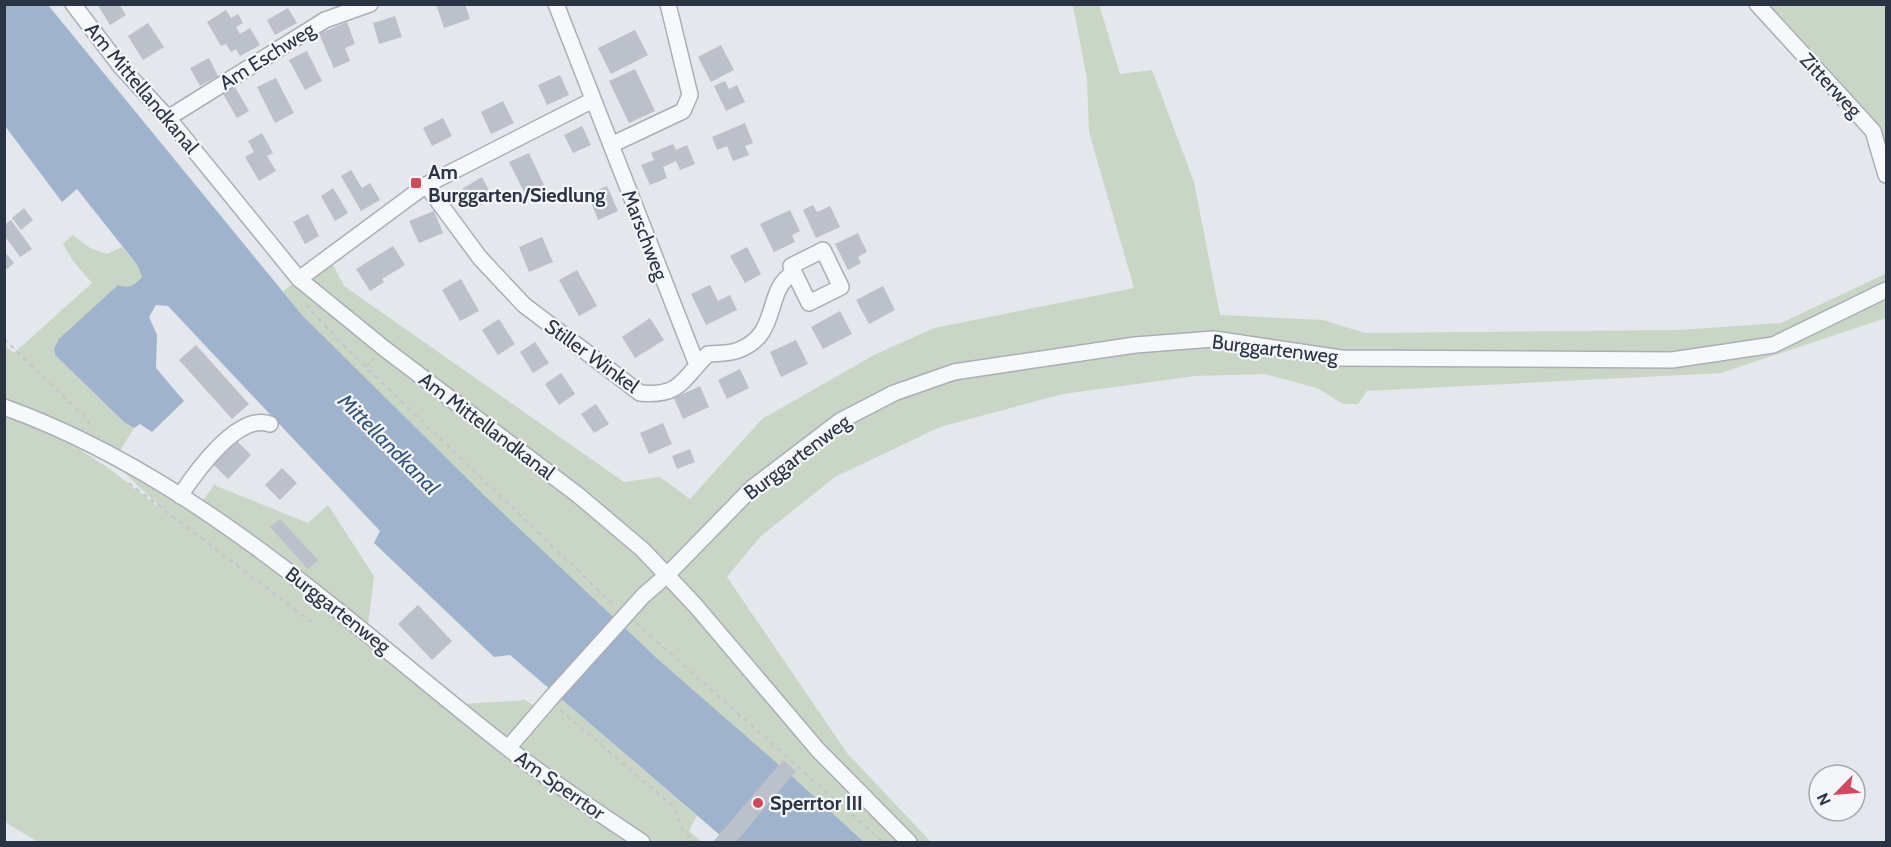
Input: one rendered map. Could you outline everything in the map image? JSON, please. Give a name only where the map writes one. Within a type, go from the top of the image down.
[{"type":"street","name":"Am Mittellandkanal","points":[[73,4],[121,67],[168,118],[298,279],[385,349],[578,495],[643,550],[696,605],[818,750],[909,843]]},
{"type":"street","name":"Am Eschweg","points":[[168,118],[325,20],[370,4]]},
{"type":"street","name":"Marschweg","points":[[556,4],[697,365]]},
{"type":"street","points":[[611,145],[683,111],[690,95],[668,4]]},
{"type":"street","name":"Zitterweg","points":[[1757,4],[1873,131],[1887,175]]},
{"type":"street","points":[[298,279],[426,185],[593,100]]},
{"type":"street","name":"Stiller Winkel","points":[[426,185],[480,258],[524,305],[621,382],[640,393],[660,395],[681,385],[708,354],[736,351],[756,340],[769,323],[777,293],[786,277],[794,273]]},
{"type":"street","name":"Burggartenweg","points":[[4,407],[111,454],[180,496],[269,556],[508,748],[643,596],[667,576],[752,488],[840,421],[894,393],[954,372],[1134,345],[1214,339],[1341,358],[1672,360],[1773,345],[1887,290]]},
{"type":"street","points":[[180,496],[194,474],[240,428],[263,422],[270,424]]},
{"type":"street","name":"Am Sperrtor","points":[[508,748],[549,780],[642,843]]},
{"type":"path","points":[[303,302],[358,359],[616,607]]},
{"type":"path","points":[[4,339],[83,415],[96,433]]},
{"type":"path","points":[[127,481],[314,624]]},
{"type":"path","points":[[634,622],[883,843]]},
{"type":"path","points":[[551,700],[673,806],[683,831],[696,843]]},
{"type":"green space","points":[[1099,4],[1120,74],[1152,70],[1194,182],[1220,315],[1323,320],[1365,333],[1679,330],[1781,323],[1885,274],[1886,267],[1886,318],[1721,373],[1367,391],[1358,404],[1343,404],[1317,388],[1264,374],[1195,376],[1063,394],[940,427],[835,477],[761,536],[727,577],[847,753],[931,842],[864,842],[660,661],[484,495],[302,315],[283,291],[329,257],[344,286],[624,482],[660,477],[690,499],[762,419],[874,355],[934,328],[1134,288],[1089,132],[1087,79],[1073,5]]},
{"type":"green space","points":[[1757,5],[1886,5],[1886,175],[1873,131]]},
{"type":"green space","points":[[73,235],[90,248],[107,254],[122,247],[138,266],[142,277],[132,286],[118,286],[54,349],[55,355],[124,422],[134,428],[120,451],[59,423],[5,403],[4,345],[14,353],[92,283],[73,261],[63,244]]},
{"type":"green space","points":[[4,411],[52,432],[107,467],[164,511],[124,472],[194,513],[214,485],[308,523],[328,505],[374,576],[368,625],[362,642],[454,714],[465,704],[525,700],[544,712],[558,696],[697,816],[689,831],[702,842],[38,842],[5,822]]},
{"type":"water","name":"Mittellandkanal","points":[[5,5],[48,5],[302,315],[484,495],[660,661],[864,842],[728,842],[510,655],[494,657],[374,543],[380,531],[168,306],[156,305],[149,317],[157,335],[156,368],[184,401],[152,432],[140,424],[134,428],[124,422],[55,355],[54,349],[59,339],[118,285],[132,286],[142,277],[138,266],[77,189],[62,202],[5,126]]},
{"type":"building","points":[[97,4],[119,4],[126,15],[110,25]]},
{"type":"building","points":[[436,4],[465,4],[470,19],[444,28]]},
{"type":"building","points":[[288,8],[297,23],[275,35],[267,20]]},
{"type":"building","points":[[226,10],[231,18],[238,14],[243,23],[236,27],[240,34],[250,28],[260,45],[240,56],[236,49],[231,52],[226,44],[221,46],[207,22]]},
{"type":"building","points":[[395,16],[402,37],[379,44],[373,23]]},
{"type":"building","points":[[347,22],[355,44],[345,48],[350,61],[334,68],[319,34]]},
{"type":"building","points":[[148,23],[164,47],[143,60],[128,36]]},
{"type":"building","points":[[635,30],[648,55],[611,74],[598,48]]},
{"type":"building","points":[[721,45],[734,70],[711,82],[698,57]]},
{"type":"building","points":[[307,51],[322,81],[305,90],[289,60]]},
{"type":"building","points":[[209,58],[218,76],[200,86],[190,68]]},
{"type":"building","points":[[635,69],[655,111],[629,123],[609,81]]},
{"type":"building","points":[[560,75],[569,95],[547,105],[538,85]]},
{"type":"building","points":[[276,78],[294,113],[275,123],[257,87]]},
{"type":"building","points":[[725,81],[729,89],[737,85],[745,102],[726,111],[714,86]]},
{"type":"building","points":[[235,87],[249,111],[237,118],[223,94]]},
{"type":"building","points":[[503,101],[514,123],[491,134],[481,112]]},
{"type":"building","points":[[443,118],[452,136],[432,146],[423,128]]},
{"type":"building","points":[[745,123],[753,143],[745,146],[749,155],[733,161],[727,146],[717,150],[712,137]]},
{"type":"building","points":[[582,126],[591,145],[573,153],[564,135]]},
{"type":"building","points":[[262,133],[273,153],[267,156],[276,171],[259,181],[245,157],[254,152],[248,141]]},
{"type":"building","points":[[673,144],[676,150],[687,145],[695,164],[680,170],[676,161],[663,167],[667,178],[650,185],[641,165],[654,160],[651,153]]},
{"type":"building","points":[[529,153],[544,185],[525,194],[509,162]]},
{"type":"building","points":[[351,170],[362,188],[370,183],[380,200],[361,211],[341,176]]},
{"type":"building","points":[[482,177],[493,198],[473,209],[462,189]]},
{"type":"building","points":[[607,186],[618,211],[598,220],[588,194]]},
{"type":"building","points":[[333,188],[348,213],[335,221],[321,196]]},
{"type":"building","points":[[813,205],[817,212],[830,206],[840,227],[816,238],[803,210]]},
{"type":"building","points":[[24,208],[33,220],[21,230],[12,218]]},
{"type":"building","points":[[790,210],[800,231],[792,235],[795,242],[774,252],[760,224]]},
{"type":"building","points":[[434,211],[443,233],[419,243],[409,221]]},
{"type":"building","points":[[308,214],[319,236],[305,244],[293,222]]},
{"type":"building","points":[[11,220],[32,249],[20,257],[4,235],[4,225]]},
{"type":"building","points":[[858,233],[867,252],[858,257],[861,263],[848,270],[835,244]]},
{"type":"building","points":[[542,237],[553,262],[529,272],[519,247]]},
{"type":"building","points":[[393,246],[405,265],[382,279],[384,282],[370,291],[356,269]]},
{"type":"building","points":[[747,247],[761,274],[745,283],[730,256]]},
{"type":"building","points":[[4,251],[14,263],[7,269],[4,266]]},
{"type":"building","points":[[577,270],[597,306],[579,316],[559,280]]},
{"type":"building","points":[[461,279],[479,311],[460,321],[442,290]]},
{"type":"building","points":[[710,285],[718,301],[730,295],[737,310],[706,325],[691,294]]},
{"type":"building","points":[[883,286],[895,310],[869,324],[856,300]]},
{"type":"building","points":[[840,311],[852,334],[823,349],[811,327]]},
{"type":"building","points":[[650,318],[664,340],[635,358],[622,337]]},
{"type":"building","points":[[499,319],[515,344],[498,355],[482,330]]},
{"type":"building","points":[[796,340],[808,364],[781,377],[770,352]]},
{"type":"building","points":[[535,342],[549,363],[533,373],[520,352]]},
{"type":"building","points":[[196,345],[249,404],[232,419],[179,360]]},
{"type":"building","points":[[740,369],[749,388],[727,399],[718,380]]},
{"type":"building","points":[[561,373],[575,394],[559,405],[545,384]]},
{"type":"building","points":[[700,386],[709,407],[683,419],[674,398]]},
{"type":"building","points":[[596,404],[609,424],[594,433],[581,414]]},
{"type":"building","points":[[663,423],[672,444],[649,454],[640,433]]},
{"type":"building","points":[[234,438],[251,455],[228,479],[211,462]]},
{"type":"building","points":[[690,449],[695,462],[677,469],[672,456]]},
{"type":"building","points":[[282,468],[297,483],[280,500],[265,485]]},
{"type":"building","points":[[280,519],[318,560],[308,569],[270,527]]},
{"type":"building","points":[[418,605],[452,641],[432,660],[398,624]]},
{"type":"building","name":"Sperrtor III","points":[[783,760],[796,771],[736,842],[713,842]]},
{"type":"place","name":"Am Burggarten/Siedlung","points":[[416,183]]},
{"type":"place","name":"Sperrtor III","points":[[758,803]]}]
